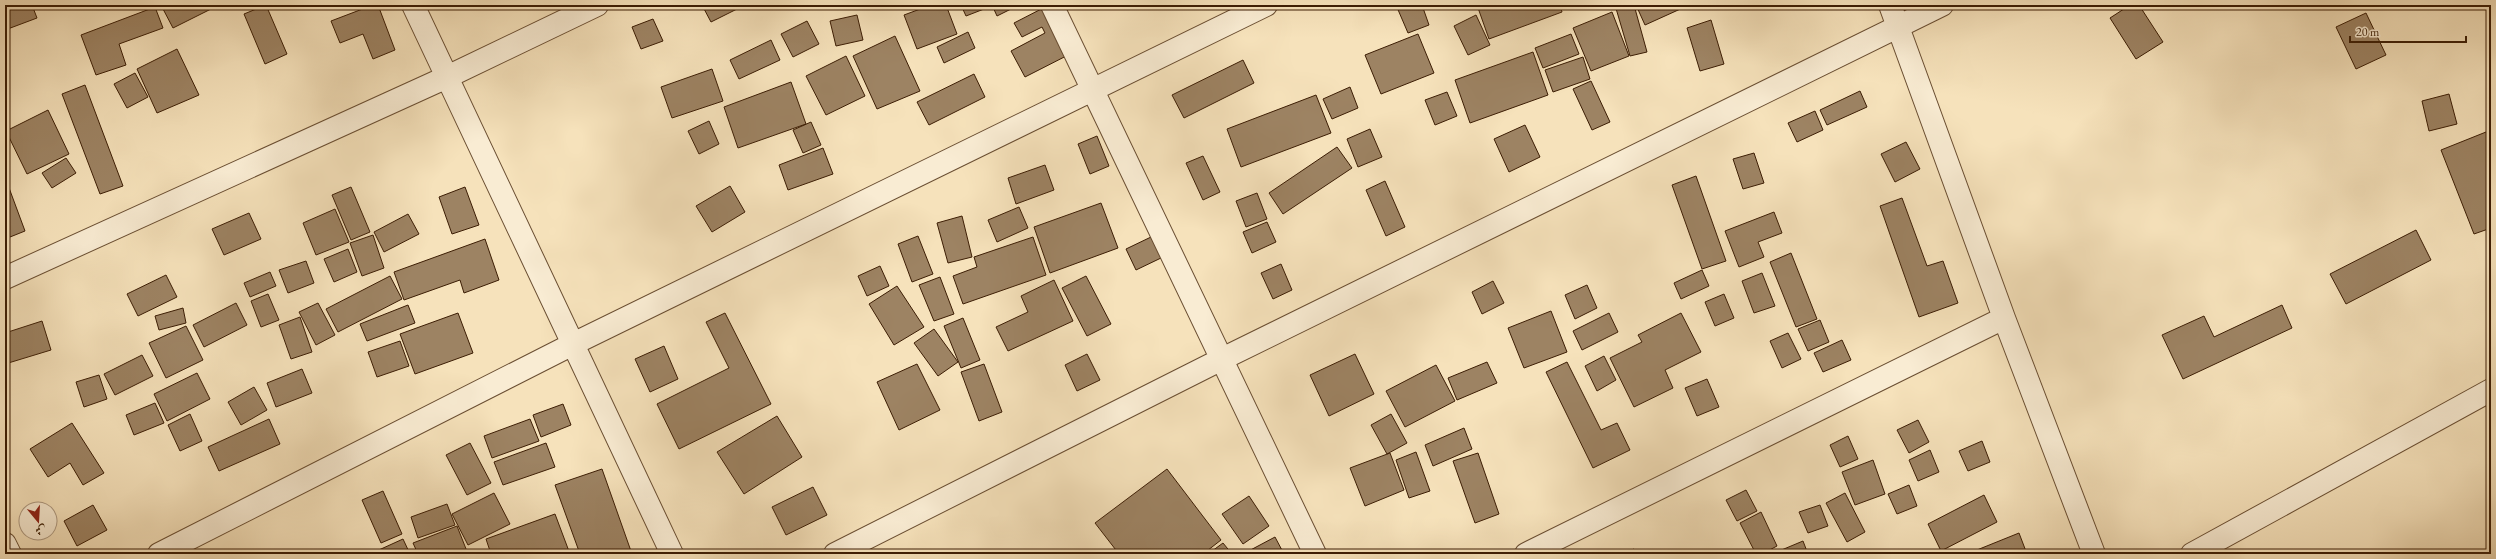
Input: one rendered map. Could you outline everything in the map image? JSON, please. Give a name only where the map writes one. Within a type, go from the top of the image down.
[{"type":"street","points":[[412,5],[672,554]]},
{"type":"street","points":[[5,278],[446,77],[597,5]]},
{"type":"street","points":[[1052,5],[1316,554]]},
{"type":"street","points":[[159,554],[573,344],[1266,5]]},
{"type":"street","points":[[1890,5],[2004,318],[2094,554]]},
{"type":"street","points":[[835,554],[1222,359],[1942,5]]},
{"type":"street","points":[[1526,554],[2004,318]]},
{"type":"street","points":[[2192,554],[2491,390]]},
{"type":"street","points":[[5,544],[10,554]]},
{"type":"building","points":[[5,5],[32,5],[37,18],[5,30]]},
{"type":"building","points":[[166,5],[219,5],[173,28],[162,7]]},
{"type":"building","points":[[266,5],[287,54],[265,64],[244,14]]},
{"type":"building","points":[[373,5],[378,5],[395,50],[373,59],[363,34],[340,43],[331,21]]},
{"type":"building","points":[[702,5],[745,5],[711,22]]},
{"type":"building","points":[[931,5],[946,5],[957,34],[917,49],[904,15]]},
{"type":"building","points":[[961,5],[983,5],[984,9],[966,16]]},
{"type":"building","points":[[992,5],[1019,5],[997,16]]},
{"type":"building","points":[[1049,5],[1078,50],[1025,77],[1011,51],[1045,33],[1042,27],[1022,37],[1014,23]]},
{"type":"building","points":[[1396,5],[1422,5],[1429,25],[1408,33]]},
{"type":"building","points":[[1477,5],[1560,5],[1562,12],[1489,39]]},
{"type":"building","points":[[1615,5],[1634,5],[1647,52],[1630,56]]},
{"type":"building","points":[[1636,5],[1686,5],[1687,6],[1645,25]]},
{"type":"building","points":[[2130,5],[2139,5],[2163,42],[2136,59],[2110,18]]},
{"type":"building","points":[[155,7],[163,28],[119,44],[126,65],[96,75],[81,35]]},
{"type":"building","points":[[1612,12],[1629,56],[1591,71],[1573,28]]},
{"type":"building","points":[[2366,13],[2386,55],[2356,69],[2336,27]]},
{"type":"building","points":[[857,15],[863,40],[836,46],[830,21]]},
{"type":"building","points":[[1476,15],[1490,45],[1468,55],[1454,26]]},
{"type":"building","points":[[653,19],[663,41],[641,49],[632,27]]},
{"type":"building","points":[[1711,20],[1724,64],[1700,71],[1687,28]]},
{"type":"building","points":[[807,21],[819,44],[793,57],[781,34]]},
{"type":"building","points":[[968,32],[975,48],[944,63],[937,47]]},
{"type":"building","points":[[1418,34],[1434,73],[1381,94],[1365,55]]},
{"type":"building","points":[[1571,34],[1579,54],[1543,68],[1535,48]]},
{"type":"building","points":[[895,36],[920,91],[877,109],[853,56]]},
{"type":"building","points":[[771,40],[780,60],[739,79],[730,60]]},
{"type":"building","points":[[177,49],[199,95],[157,113],[137,69]]},
{"type":"building","points":[[1533,52],[1548,95],[1470,123],[1455,80]]},
{"type":"building","points":[[846,56],[865,96],[826,115],[806,76]]},
{"type":"building","points":[[1583,57],[1590,79],[1553,92],[1545,70]]},
{"type":"building","points":[[1243,60],[1254,83],[1184,118],[1172,95]]},
{"type":"building","points":[[712,69],[723,101],[672,118],[661,87]]},
{"type":"building","points":[[135,73],[148,97],[127,108],[114,84]]},
{"type":"building","points":[[974,74],[985,97],[929,125],[917,102]]},
{"type":"building","points":[[1591,81],[1610,122],[1592,130],[1573,89]]},
{"type":"building","points":[[791,82],[806,124],[738,148],[724,107]]},
{"type":"building","points":[[85,85],[123,186],[100,194],[62,94]]},
{"type":"building","points":[[1350,87],[1358,108],[1332,119],[1323,99]]},
{"type":"building","points":[[1860,91],[1867,107],[1827,125],[1820,110]]},
{"type":"building","points":[[1447,92],[1457,116],[1435,125],[1425,100]]},
{"type":"building","points":[[2449,94],[2457,124],[2429,131],[2422,101]]},
{"type":"building","points":[[1316,95],[1331,133],[1241,167],[1227,129]]},
{"type":"building","points":[[48,110],[69,154],[27,174],[6,131]]},
{"type":"building","points":[[1815,111],[1823,130],[1797,142],[1788,123]]},
{"type":"building","points":[[709,121],[719,144],[699,154],[688,131]]},
{"type":"building","points":[[811,122],[821,145],[803,153],[793,130]]},
{"type":"building","points":[[1525,125],[1540,157],[1509,172],[1494,139]]},
{"type":"building","points":[[1370,129],[1382,157],[1358,167],[1347,139]]},
{"type":"building","points":[[2491,130],[2491,228],[2474,234],[2441,150]]},
{"type":"building","points":[[1097,136],[1109,166],[1090,174],[1078,144]]},
{"type":"building","points":[[1906,142],[1920,169],[1895,182],[1881,154]]},
{"type":"building","points":[[1337,147],[1352,168],[1283,214],[1269,193]]},
{"type":"building","points":[[823,148],[833,174],[788,190],[779,165]]},
{"type":"building","points":[[1754,153],[1764,183],[1743,189],[1733,159]]},
{"type":"building","points":[[1203,156],[1220,192],[1203,200],[1186,163]]},
{"type":"building","points":[[66,158],[76,173],[52,188],[42,173]]},
{"type":"building","points":[[1045,165],[1054,190],[1016,204],[1008,178]]},
{"type":"building","points":[[1696,176],[1726,261],[1702,269],[1672,185]]},
{"type":"building","points":[[5,177],[25,231],[5,239]]},
{"type":"building","points":[[1385,181],[1405,227],[1386,236],[1366,190]]},
{"type":"building","points":[[730,186],[745,212],[712,232],[696,206]]},
{"type":"building","points":[[351,187],[370,232],[351,240],[332,195]]},
{"type":"building","points":[[465,187],[479,225],[452,234],[439,197]]},
{"type":"building","points":[[1257,193],[1267,219],[1246,227],[1236,201]]},
{"type":"building","points":[[1902,198],[1927,266],[1943,261],[1958,303],[1919,317],[1880,206]]},
{"type":"building","points":[[1101,203],[1118,248],[1050,273],[1034,227]]},
{"type":"building","points":[[1019,207],[1028,228],[997,242],[988,220]]},
{"type":"building","points":[[335,209],[349,242],[316,255],[303,223]]},
{"type":"building","points":[[1774,212],[1782,233],[1758,242],[1764,257],[1739,267],[1725,231]]},
{"type":"building","points":[[249,213],[261,239],[224,255],[212,229]]},
{"type":"building","points":[[408,214],[419,234],[384,252],[374,232]]},
{"type":"building","points":[[962,216],[972,257],[948,263],[937,223]]},
{"type":"building","points":[[1267,222],[1276,242],[1252,253],[1243,232]]},
{"type":"building","points":[[2416,230],[2431,260],[2346,304],[2330,274]]},
{"type":"building","points":[[373,235],[384,268],[362,276],[350,243]]},
{"type":"building","points":[[918,236],[933,274],[912,282],[898,244]]},
{"type":"building","points":[[1033,237],[1046,275],[963,304],[953,276],[977,267],[974,257]]},
{"type":"building","points":[[1151,237],[1161,258],[1136,270],[1126,249]]},
{"type":"building","points":[[485,239],[499,280],[464,293],[460,280],[404,300],[394,272]]},
{"type":"building","points":[[348,249],[357,272],[334,282],[324,259]]},
{"type":"building","points":[[1791,253],[1817,319],[1796,327],[1770,262]]},
{"type":"building","points":[[306,261],[314,283],[288,293],[279,270]]},
{"type":"building","points":[[1281,264],[1292,290],[1273,299],[1261,273]]},
{"type":"building","points":[[880,266],[889,286],[867,296],[858,276]]},
{"type":"building","points":[[1702,270],[1709,286],[1681,299],[1674,283]]},
{"type":"building","points":[[270,272],[276,286],[250,297],[244,283]]},
{"type":"building","points":[[1762,273],[1775,306],[1754,313],[1742,281]]},
{"type":"building","points":[[166,275],[177,297],[138,316],[127,294]]},
{"type":"building","points":[[390,276],[402,299],[338,332],[326,309]]},
{"type":"building","points":[[1086,276],[1111,324],[1087,336],[1062,288]]},
{"type":"building","points":[[940,277],[954,314],[934,321],[919,285]]},
{"type":"building","points":[[1054,280],[1073,321],[1008,351],[996,327],[1028,312],[1021,296]]},
{"type":"building","points":[[1493,281],[1504,303],[1482,314],[1472,292]]},
{"type":"building","points":[[1587,285],[1597,308],[1575,319],[1565,295]]},
{"type":"building","points":[[897,286],[924,327],[894,345],[869,304]]},
{"type":"building","points":[[268,294],[279,320],[261,327],[251,301]]},
{"type":"building","points":[[1724,294],[1734,318],[1715,326],[1705,302]]},
{"type":"building","points":[[236,303],[247,325],[204,347],[193,325]]},
{"type":"building","points":[[318,303],[335,335],[316,345],[299,312]]},
{"type":"building","points":[[408,305],[415,323],[367,341],[360,324]]},
{"type":"building","points":[[2282,305],[2292,328],[2183,379],[2162,335],[2204,316],[2214,337]]},
{"type":"building","points":[[183,308],[186,323],[159,330],[155,316]]},
{"type":"building","points":[[1551,311],[1567,352],[1524,368],[1508,328]]},
{"type":"building","points":[[458,313],[473,353],[415,374],[400,334]]},
{"type":"building","points":[[725,313],[771,404],[679,449],[657,404],[729,368],[706,322]]},
{"type":"building","points":[[1609,313],[1618,332],[1582,350],[1573,331]]},
{"type":"building","points":[[1681,313],[1701,352],[1665,370],[1673,388],[1634,407],[1610,358],[1642,342],[1638,335]]},
{"type":"building","points":[[300,317],[312,352],[291,359],[279,325]]},
{"type":"building","points":[[963,318],[980,360],[961,368],[944,326]]},
{"type":"building","points":[[1820,320],[1829,342],[1808,351],[1798,329]]},
{"type":"building","points":[[42,321],[51,350],[5,364],[5,333]]},
{"type":"building","points":[[186,326],[203,360],[166,378],[149,343]]},
{"type":"building","points":[[934,329],[958,362],[938,376],[914,343]]},
{"type":"building","points":[[1788,333],[1801,359],[1782,368],[1770,341]]},
{"type":"building","points":[[1842,340],[1851,360],[1823,372],[1814,353]]},
{"type":"building","points":[[400,341],[409,366],[377,377],[368,352]]},
{"type":"building","points":[[664,346],[678,379],[650,392],[635,359]]},
{"type":"building","points":[[1087,354],[1100,380],[1077,391],[1065,365]]},
{"type":"building","points":[[1355,354],[1374,394],[1329,416],[1310,375]]},
{"type":"building","points":[[142,355],[153,376],[115,395],[104,374]]},
{"type":"building","points":[[1604,356],[1616,380],[1597,391],[1585,366]]},
{"type":"building","points":[[1487,362],[1497,383],[1457,400],[1448,378]]},
{"type":"building","points":[[1567,362],[1601,430],[1617,423],[1630,450],[1593,468],[1546,372]]},
{"type":"building","points":[[917,364],[940,410],[899,430],[877,382]]},
{"type":"building","points":[[984,364],[1002,412],[979,421],[961,372]]},
{"type":"building","points":[[1436,365],[1455,401],[1405,427],[1386,391]]},
{"type":"building","points":[[302,369],[312,393],[276,407],[267,383]]},
{"type":"building","points":[[197,373],[210,399],[167,421],[154,394]]},
{"type":"building","points":[[99,375],[107,399],[84,407],[76,382]]},
{"type":"building","points":[[1707,379],[1719,407],[1697,416],[1685,388]]},
{"type":"building","points":[[254,387],[267,410],[241,425],[228,402]]},
{"type":"building","points":[[155,403],[164,423],[134,435],[126,415]]},
{"type":"building","points":[[563,404],[571,425],[541,437],[533,415]]},
{"type":"building","points":[[190,414],[202,441],[180,451],[168,425]]},
{"type":"building","points":[[1391,414],[1407,443],[1387,454],[1371,425]]},
{"type":"building","points":[[777,416],[802,457],[744,494],[717,452]]},
{"type":"building","points":[[269,419],[280,444],[219,471],[208,447]]},
{"type":"building","points":[[530,419],[539,441],[492,458],[484,436]]},
{"type":"building","points":[[1918,420],[1929,442],[1909,453],[1897,430]]},
{"type":"building","points":[[72,423],[104,473],[83,485],[70,463],[48,477],[30,449]]},
{"type":"building","points":[[1464,428],[1472,449],[1433,466],[1425,445]]},
{"type":"building","points":[[1848,436],[1858,459],[1840,467],[1830,445]]},
{"type":"building","points":[[1982,441],[1990,462],[1968,471],[1959,451]]},
{"type":"building","points":[[470,443],[491,483],[467,495],[446,455]]},
{"type":"building","points":[[546,443],[555,467],[503,485],[494,462]]},
{"type":"building","points":[[1930,450],[1939,472],[1918,481],[1909,460]]},
{"type":"building","points":[[1416,452],[1430,491],[1409,498],[1396,460]]},
{"type":"building","points":[[1390,453],[1404,490],[1365,506],[1350,468]]},
{"type":"building","points":[[1478,453],[1499,514],[1475,523],[1453,461]]},
{"type":"building","points":[[1873,460],[1885,494],[1855,505],[1842,472]]},
{"type":"building","points":[[602,469],[632,554],[580,554],[555,485]]},
{"type":"building","points":[[1167,469],[1221,540],[1203,554],[1119,554],[1095,523]]},
{"type":"building","points":[[1909,485],[1917,506],[1897,514],[1888,494]]},
{"type":"building","points":[[813,487],[827,515],[786,535],[772,507]]},
{"type":"building","points":[[1746,490],[1757,511],[1737,521],[1726,500]]},
{"type":"building","points":[[383,491],[402,534],[381,543],[362,500]]},
{"type":"building","points":[[494,493],[510,524],[468,545],[452,514]]},
{"type":"building","points":[[1845,493],[1865,532],[1847,542],[1826,503]]},
{"type":"building","points":[[1984,495],[1997,522],[1941,551],[1928,524]]},
{"type":"building","points":[[1249,496],[1269,526],[1243,544],[1222,514]]},
{"type":"building","points":[[447,504],[455,525],[418,538],[411,517]]},
{"type":"building","points":[[93,505],[107,530],[77,546],[64,521]]},
{"type":"building","points":[[1820,505],[1828,526],[1808,533],[1799,512]]},
{"type":"building","points":[[1761,512],[1777,546],[1762,554],[1756,554],[1740,523]]},
{"type":"building","points":[[555,514],[570,554],[491,554],[486,539]]},
{"type":"building","points":[[457,526],[468,554],[418,554],[413,543]]},
{"type":"building","points":[[2019,533],[2027,554],[1967,554]]},
{"type":"building","points":[[1275,537],[1284,554],[1243,554]]},
{"type":"building","points":[[403,539],[410,554],[370,554]]},
{"type":"building","points":[[1803,541],[1808,554],[1772,554]]},
{"type":"building","points":[[1223,543],[1232,554],[1208,554]]},
{"type":"building","points":[[1634,549],[1636,554],[1623,554]]}]
